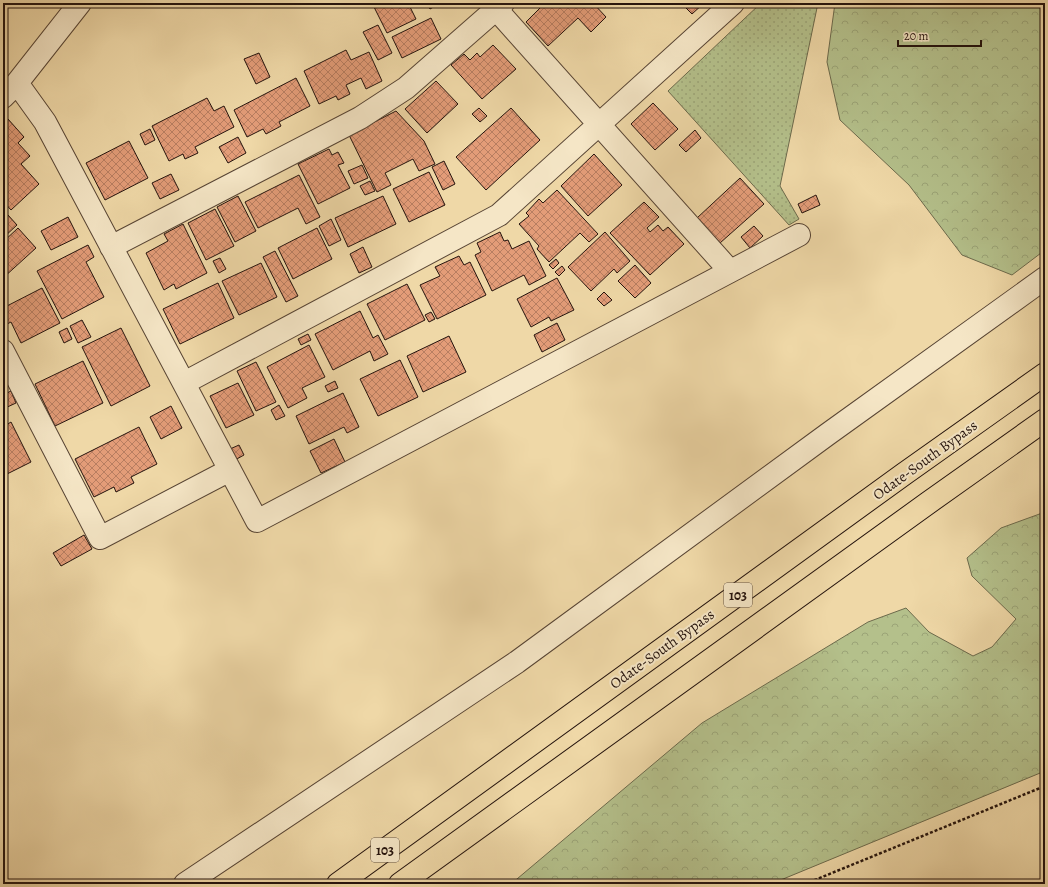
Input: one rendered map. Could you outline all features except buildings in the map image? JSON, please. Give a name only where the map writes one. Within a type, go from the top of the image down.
[{"type":"highway","name":"Odate-South Bypass","points":[[338,884],[904,474],[1045,374]]},
{"type":"highway","name":"103","points":[[400,884],[1045,420]]},
{"type":"highway","points":[[326,884],[432,817]]},
{"type":"highway","points":[[406,884],[452,846]]},
{"type":"street","points":[[80,3],[8,90],[45,122],[257,521],[799,235]]},
{"type":"street","points":[[184,383],[499,215],[733,3]]},
{"type":"street","points":[[111,247],[360,118],[406,88],[499,6],[598,124],[730,271]]},
{"type":"street","points":[[185,884],[517,662],[822,438],[1045,278]]},
{"type":"street","points":[[3,351],[100,538],[230,470]]},
{"type":"path","points":[[805,884],[1045,786]]},
{"type":"path","points":[[1042,884],[1045,875]]},
{"type":"green space","points":[[761,3],[818,3],[780,186],[799,219],[789,225],[668,91]]},
{"type":"green space","points":[[835,3],[1045,3],[1045,250],[1012,275],[962,255],[909,185],[840,120],[827,62]]},
{"type":"green space","points":[[1045,512],[1045,771],[771,884],[511,884],[702,723],[868,622],[906,608],[929,632],[973,656],[992,647],[1016,619],[972,576],[967,558],[1001,528]]}]
